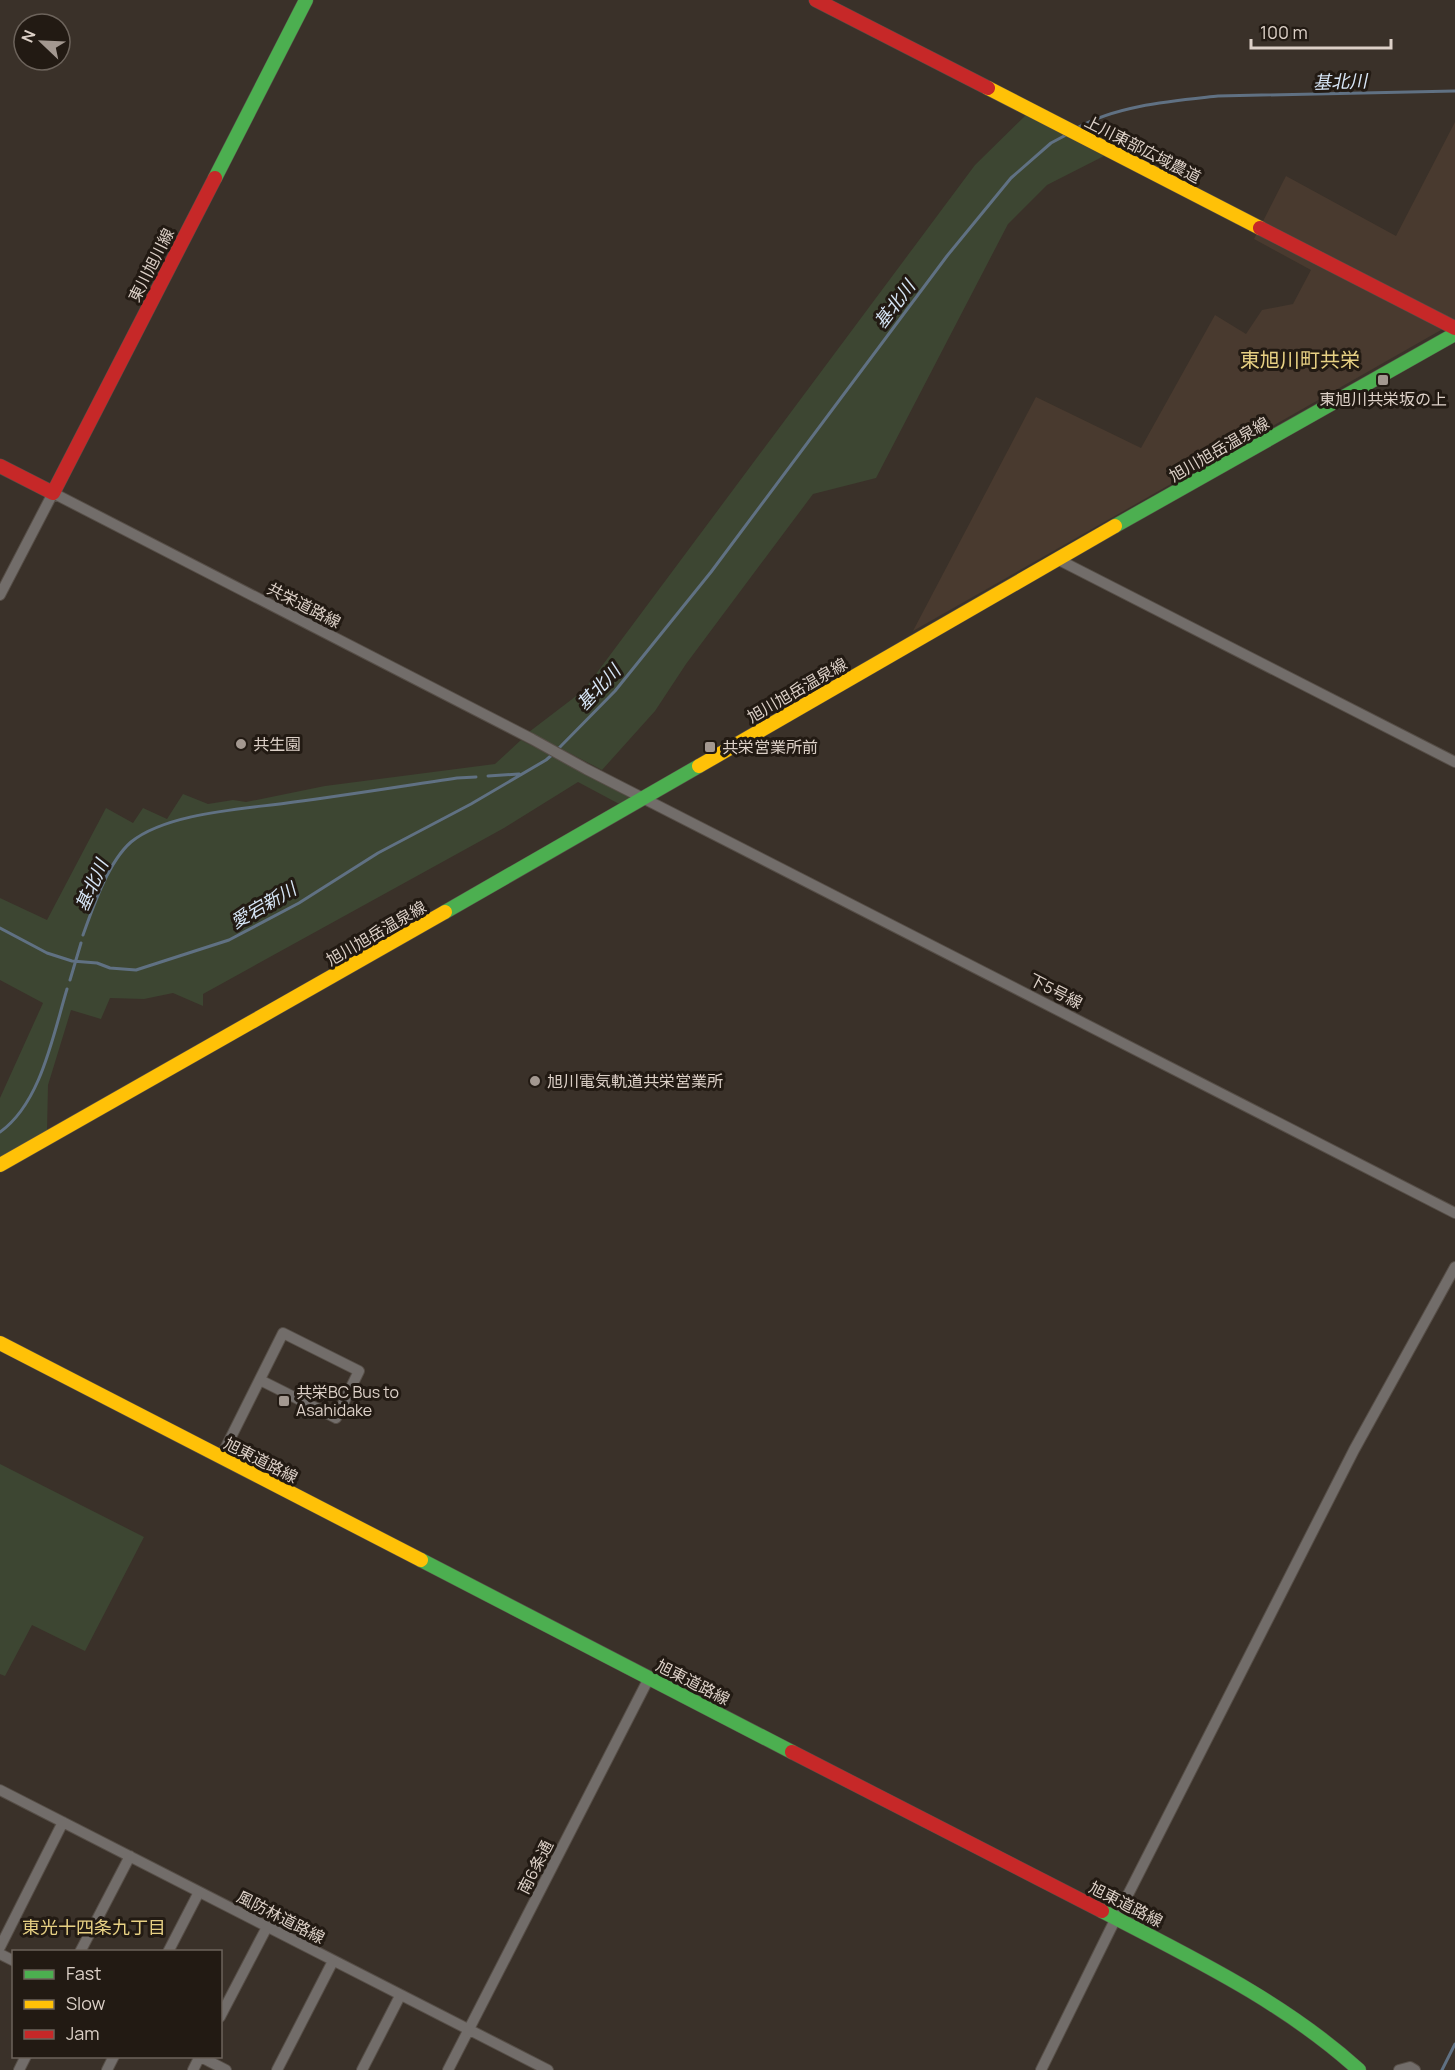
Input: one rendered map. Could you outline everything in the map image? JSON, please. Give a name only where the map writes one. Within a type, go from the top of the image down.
[{"type":"main road","name":"東川旭川線","points":[[53,493],[306,0]]},
{"type":"main road","name":"上川東部広域農道","points":[[816,0],[1455,328]]},
{"type":"main road","name":"旭川旭岳温泉線","points":[[0,1165],[427,924],[644,797],[1455,334]]},
{"type":"main road","points":[[0,466],[53,493]]},
{"type":"main road","name":"旭東道路線","points":[[0,1343],[1218,1971],[1263,1997],[1315,2032],[1359,2070]]},
{"type":"street","points":[[0,595],[53,493]]},
{"type":"street","name":"共栄道路線","points":[[53,493],[644,797]]},
{"type":"street","points":[[1059,560],[1455,762]]},
{"type":"street","name":"下5号線","points":[[644,797],[1455,1213]]},
{"type":"street","points":[[1041,2070],[1354,1450],[1455,1267]]},
{"type":"street","points":[[221,1457],[260,1380],[284,1333],[359,1371],[336,1418],[260,1380]]},
{"type":"street","name":"南6条通","points":[[448,2070],[649,1678]]},
{"type":"street","name":"風防林道路線","points":[[0,1790],[548,2070]]},
{"type":"street","points":[[0,1947],[63,1822]]},
{"type":"street","points":[[81,1950],[130,1856]]},
{"type":"street","points":[[169,1950],[199,1892]]},
{"type":"street","points":[[222,2013],[267,1927]]},
{"type":"street","points":[[277,2070],[333,1960]]},
{"type":"street","points":[[362,2070],[400,1995]]},
{"type":"street","points":[[202,2058],[226,2070]]},
{"type":"street","points":[[1399,2070],[1410,2067],[1415,2070]]},
{"type":"shaded area","points":[[1455,122],[1455,322],[913,631],[1036,397],[1141,448],[1215,315],[1246,334],[1262,310],[1293,304],[1311,270],[1254,239],[1286,176],[1396,236]]},
{"type":"green space","points":[[1026,115],[1104,156],[1047,185],[1008,224],[876,478],[813,494],[686,664],[655,711],[602,770],[529,732],[584,690],[975,165]]},
{"type":"green space","points":[[521,740],[634,799],[623,806],[578,782],[504,828],[203,994],[203,1006],[173,993],[144,999],[110,998],[101,1019],[71,1010],[48,1085],[47,1131],[0,1157],[0,1098],[43,1003],[0,980],[0,898],[47,920],[106,808],[133,823],[143,808],[167,819],[183,794],[208,804],[233,800],[246,802],[325,786],[495,764]]},
{"type":"green space","points":[[0,1464],[144,1537],[85,1651],[32,1625],[5,1676],[0,1674]]},
{"type":"waterway","name":"基北川","points":[[1077,128],[1093,120],[1128,109],[1218,96],[1455,91]]},
{"type":"waterway","name":"基北川","points":[[558,749],[615,691],[711,572],[947,256],[1011,178],[1051,143],[1066,135]]},
{"type":"waterway","name":"愛宕新川","points":[[0,928],[47,953],[72,961],[136,970],[229,940],[299,903],[378,853],[471,804],[553,754]]},
{"type":"waterway","name":"基北川","points":[[488,776],[519,774]]},
{"type":"waterway","name":"基北川","points":[[83,935],[91,911],[115,861],[131,842],[165,824],[209,813],[476,777]]},
{"type":"waterway","name":"愛宕新川","points":[[70,980],[81,943]]},
{"type":"waterway","name":"基北川","points":[[0,1132],[26,1104],[36,1086],[44,1067],[67,989]]},
{"type":"waterway","points":[[1442,2070],[1455,2044]]},
{"type":"traffic: fast","points":[[215,178],[306,0]]},
{"type":"traffic: fast","points":[[1115,526],[1455,334]]},
{"type":"traffic: fast","points":[[445,912],[699,766]]},
{"type":"traffic: fast","points":[[421,1560],[792,1752]]},
{"type":"traffic: fast","points":[[1102,1911],[1236,1982],[1330,2045],[1359,2070]]},
{"type":"traffic: slow","points":[[988,88],[1260,228]]},
{"type":"traffic: slow","points":[[699,766],[1115,526]]},
{"type":"traffic: slow","points":[[0,1165],[445,912]]},
{"type":"traffic: slow","points":[[0,1343],[421,1560]]},
{"type":"traffic: jam","points":[[816,0],[988,88]]},
{"type":"traffic: jam","points":[[0,466],[53,493],[215,178]]},
{"type":"traffic: jam","points":[[1260,228],[1455,328]]},
{"type":"traffic: jam","points":[[792,1752],[1102,1911]]},
{"type":"place","name":"東旭川共栄坂の上","points":[[1383,380]]},
{"type":"place","name":"共生園","points":[[241,744]]},
{"type":"place","name":"共栄営業所前","points":[[710,747]]},
{"type":"place","name":"旭川電気軌道共栄営業所","points":[[535,1081]]},
{"type":"place","name":"共栄BC Bus to Asahidake","points":[[284,1401]]},
{"type":"district","name":"東旭川町共栄","points":[[1300,359]]},
{"type":"district","name":"東光十四条九丁目","points":[[94,1927]]}]
